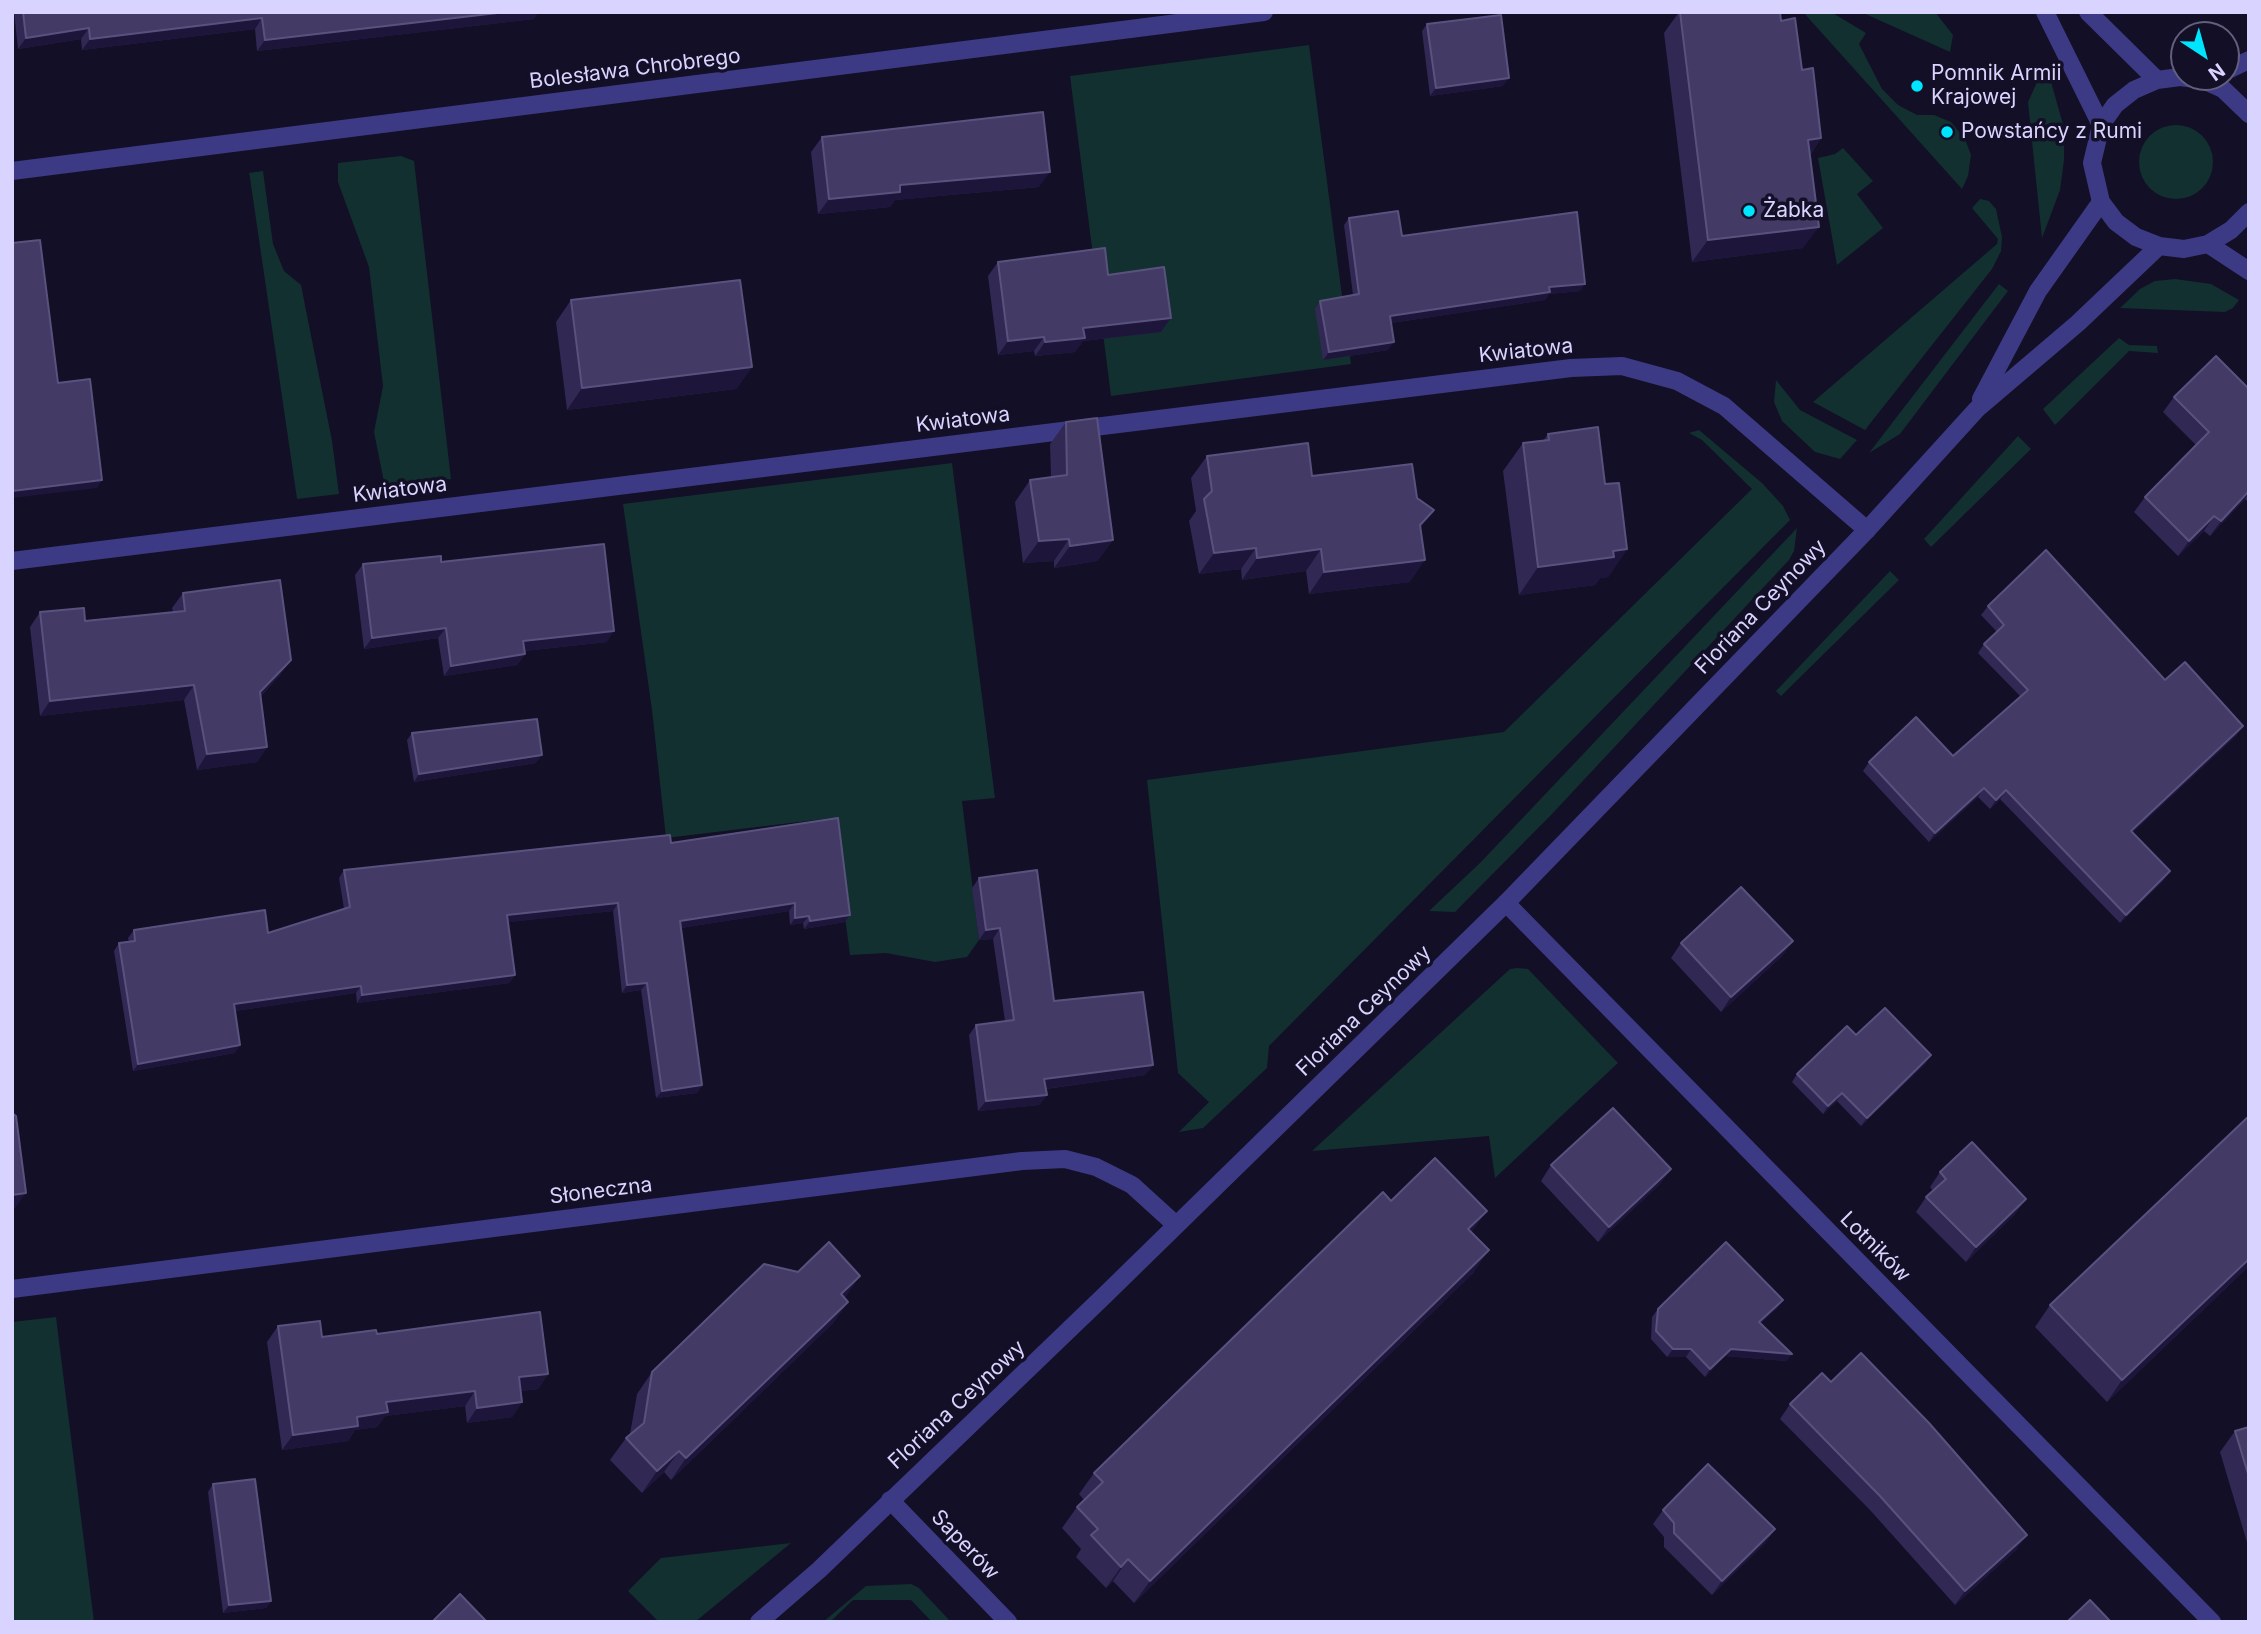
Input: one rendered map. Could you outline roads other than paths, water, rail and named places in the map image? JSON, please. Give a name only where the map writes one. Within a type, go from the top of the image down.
[{"type":"street","name":"Bolesława Chrobrego","points":[[12,171],[1264,12]]},
{"type":"street","points":[[2045,12],[2101,125]]},
{"type":"street","points":[[2088,12],[2157,80]]},
{"type":"street","points":[[2170,78],[2157,80],[2134,90],[2115,104],[2101,125],[2092,163],[2102,202],[2116,222],[2136,237],[2159,246],[2184,248],[2208,244],[2231,230],[2249,212]]},
{"type":"street","points":[[2225,91],[2249,114]]},
{"type":"street","name":"Floriana Ceynowy","points":[[1977,408],[2038,291],[2102,202]]},
{"type":"street","points":[[2208,244],[2249,271]]},
{"type":"street","name":"Floriana Ceynowy","points":[[759,1622],[819,1570],[1506,904],[1867,530],[1977,408],[2078,323],[2159,246]]},
{"type":"street","name":"Kwiatowa","points":[[12,561],[1571,368],[1622,366],[1677,381],[1724,405],[1867,530]]},
{"type":"street","name":"Lotników","points":[[1506,904],[2212,1622]]},
{"type":"street","name":"Słoneczna","points":[[12,1289],[1022,1161],[1065,1159],[1096,1167],[1132,1185],[1177,1225]]},
{"type":"street","name":"Saperów","points":[[890,1500],[1007,1622]]},
{"type":"place","name":"Pomnik Armii Krajowej","points":[[1917,86]]},
{"type":"place","name":"Powstańcy z Rumi","points":[[1947,132]]},
{"type":"place","name":"Żabka","points":[[1749,211]]}]
